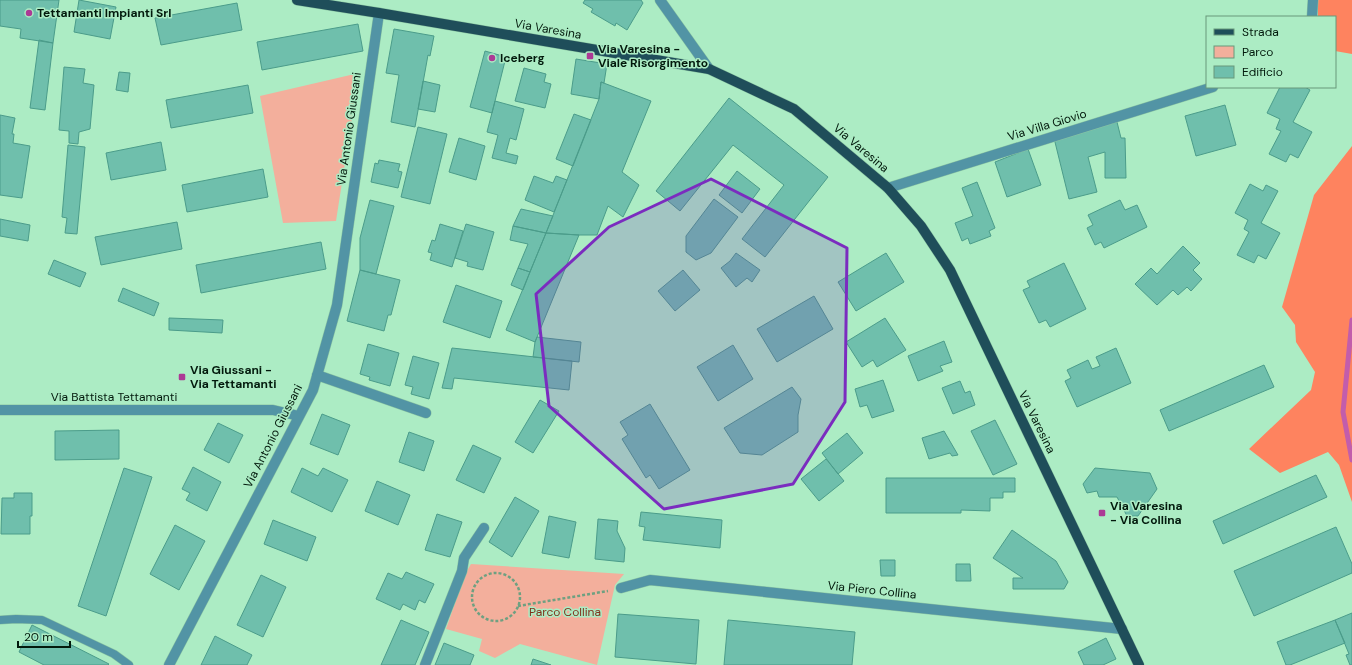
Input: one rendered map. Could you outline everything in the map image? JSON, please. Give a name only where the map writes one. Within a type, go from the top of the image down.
[{"type":"main road","name":"Via Varesina","points":[[298,0],[379,12],[709,69],[794,109],[888,188],[921,226],[950,270],[1139,665]]},
{"type":"street","points":[[660,0],[709,69]]},
{"type":"street","points":[[1312,16],[1313,0]]},
{"type":"street","name":"Via Antonio Giussani","points":[[169,665],[313,390],[338,305],[379,12]]},
{"type":"street","name":"Via Villa Giovio","points":[[888,188],[1210,88]]},
{"type":"street","points":[[317,375],[426,413]]},
{"type":"street","name":"Via Battista Tettamanti","points":[[0,410],[273,410],[299,416]]},
{"type":"street","points":[[425,665],[462,572],[464,558],[484,528]]},
{"type":"street","name":"Via Piero Collina","points":[[621,588],[650,580],[1122,629]]},
{"type":"lane","points":[[0,620],[42,620],[114,654],[128,665]]},
{"type":"path","points":[[502,574],[509,578],[519,590],[520,598],[518,606],[514,613],[501,621],[485,619],[479,615],[474,608],[472,592],[480,579],[487,575],[502,574]]},
{"type":"path","points":[[518,606],[621,588]]},
{"type":"highlighted area","points":[[711,179],[847,248],[845,402],[793,484],[664,509],[549,406],[536,294],[609,227]]},
{"type":"green space","points":[[359,73],[336,221],[283,223],[260,96]]},
{"type":"green space","name":"Parco Collina","points":[[471,564],[624,574],[615,585],[597,665],[520,644],[495,658],[479,651],[482,639],[446,629],[465,574]]},
{"type":"shaded area","points":[[1318,0],[1352,0],[1352,54],[1336,51],[1336,16],[1318,16]]},
{"type":"shaded area","points":[[1352,146],[1352,502],[1339,465],[1328,452],[1280,473],[1249,449],[1311,390],[1315,372],[1296,342],[1295,325],[1282,307],[1314,195]]},
{"type":"building","name":"Tettamanti Impianti Srl","points":[[0,0],[59,0],[53,43],[20,38],[21,29],[0,26]]},
{"type":"building","points":[[79,0],[116,7],[110,39],[74,32]]},
{"type":"building","points":[[585,0],[641,0],[643,3],[627,30],[616,23],[615,26],[591,12],[593,9],[583,3]]},
{"type":"building","points":[[237,3],[242,30],[161,45],[155,18]]},
{"type":"building","points":[[358,24],[363,51],[262,70],[257,42]]},
{"type":"building","points":[[394,29],[434,36],[430,56],[428,55],[415,127],[391,122],[399,75],[386,73]]},
{"type":"building","points":[[39,40],[53,43],[45,110],[30,108]]},
{"type":"building","points":[[485,51],[506,57],[492,113],[470,107]]},
{"type":"building","points":[[576,59],[607,64],[604,83],[601,82],[599,99],[571,94]]},
{"type":"building","points":[[64,67],[85,69],[83,83],[94,85],[90,129],[79,132],[78,144],[69,143],[69,131],[59,130]]},
{"type":"building","points":[[524,68],[546,74],[544,82],[551,84],[545,108],[515,101]]},
{"type":"building","points":[[119,72],[130,73],[128,92],[116,90]]},
{"type":"building","points":[[423,81],[440,85],[435,112],[418,109]]},
{"type":"building","points":[[601,82],[651,101],[622,172],[639,185],[623,217],[608,206],[597,235],[546,233],[599,99]]},
{"type":"building","points":[[248,85],[253,113],[171,128],[166,100]]},
{"type":"building","points":[[1280,88],[1307,88],[1310,90],[1293,122],[1312,132],[1298,158],[1290,154],[1286,162],[1269,154],[1281,131],[1276,129],[1280,119],[1267,113]]},
{"type":"building","points":[[729,98],[828,177],[765,257],[742,239],[784,185],[733,145],[680,211],[656,191]]},
{"type":"building","points":[[495,101],[524,109],[516,140],[510,138],[506,153],[518,156],[516,164],[492,158],[498,135],[487,132]]},
{"type":"building","points":[[1225,105],[1236,145],[1196,156],[1185,116]]},
{"type":"building","points":[[574,114],[591,120],[573,166],[556,159]]},
{"type":"building","points":[[0,115],[15,118],[12,134],[14,134],[13,143],[30,146],[22,198],[0,195]]},
{"type":"building","points":[[1117,122],[1121,138],[1125,138],[1126,178],[1105,178],[1105,152],[1088,157],[1097,192],[1069,199],[1054,138]]},
{"type":"building","points":[[418,127],[447,134],[430,204],[401,197]]},
{"type":"building","points":[[459,138],[485,146],[476,180],[449,172]]},
{"type":"building","points":[[161,142],[166,170],[111,180],[106,153]]},
{"type":"building","points":[[68,145],[85,147],[77,234],[65,233],[67,218],[62,217]]},
{"type":"building","points":[[1028,149],[1041,185],[1007,197],[995,162]]},
{"type":"building","points":[[379,160],[400,164],[398,171],[402,172],[398,188],[371,182],[375,163],[378,164]]},
{"type":"building","points":[[263,169],[268,197],[187,212],[182,185]]},
{"type":"building","points":[[737,171],[760,189],[742,213],[719,195]]},
{"type":"building","points":[[534,176],[553,183],[556,176],[567,180],[554,212],[525,200]]},
{"type":"building","points":[[977,182],[995,228],[989,231],[991,236],[970,244],[968,238],[962,241],[955,223],[973,216],[962,188]]},
{"type":"building","points":[[1250,184],[1263,191],[1266,185],[1278,191],[1261,223],[1280,233],[1266,259],[1258,255],[1254,263],[1237,255],[1249,232],[1244,229],[1248,220],[1235,213]]},
{"type":"building","points":[[714,199],[738,217],[711,253],[696,260],[686,252],[686,236]]},
{"type":"building","points":[[370,200],[394,206],[376,274],[360,270],[360,238]]},
{"type":"building","points":[[1120,200],[1125,210],[1137,205],[1147,227],[1104,248],[1101,242],[1095,245],[1087,228],[1093,225],[1088,215]]},
{"type":"building","points":[[521,209],[553,216],[546,233],[513,226]]},
{"type":"building","points":[[0,219],[30,225],[28,241],[0,236]]},
{"type":"building","points":[[177,222],[182,249],[101,265],[95,237]]},
{"type":"building","points":[[440,224],[463,231],[452,267],[430,260],[432,253],[428,252],[432,240],[435,241]]},
{"type":"building","points":[[466,224],[494,232],[483,270],[467,266],[468,262],[455,258]]},
{"type":"building","points":[[513,226],[546,233],[530,272],[518,268],[528,244],[510,240]]},
{"type":"building","points":[[546,233],[579,235],[535,342],[506,330]]},
{"type":"building","points":[[321,242],[326,269],[201,293],[196,265]]},
{"type":"building","points":[[1183,246],[1200,263],[1193,270],[1202,279],[1191,291],[1187,287],[1178,295],[1173,290],[1157,305],[1135,284],[1151,268],[1157,274]]},
{"type":"building","points":[[736,253],[760,270],[752,282],[747,278],[736,287],[721,268],[730,261]]},
{"type":"building","points":[[886,253],[904,282],[856,311],[838,282]]},
{"type":"building","points":[[54,260],[86,273],[80,287],[48,274]]},
{"type":"building","points":[[1064,263],[1086,309],[1050,327],[1046,320],[1039,323],[1023,290],[1030,287],[1027,281]]},
{"type":"building","points":[[518,268],[530,272],[523,290],[511,285]]},
{"type":"building","points":[[360,270],[400,280],[391,315],[388,315],[384,331],[347,321]]},
{"type":"building","points":[[683,270],[700,290],[675,311],[658,291]]},
{"type":"building","points":[[456,285],[502,301],[490,338],[443,322]]},
{"type":"building","points":[[123,288],[159,303],[154,316],[118,301]]},
{"type":"building","points":[[814,296],[833,329],[777,362],[757,329]]},
{"type":"building","points":[[169,318],[223,320],[222,333],[169,330]]},
{"type":"building","points":[[885,318],[906,350],[877,367],[873,360],[862,367],[846,342]]},
{"type":"building","points":[[537,337],[581,342],[579,362],[533,357]]},
{"type":"building","points":[[944,341],[952,362],[940,366],[943,371],[918,381],[908,356]]},
{"type":"building","points":[[368,344],[399,353],[390,386],[369,380],[370,377],[360,374]]},
{"type":"building","points":[[733,345],[753,379],[718,401],[697,367]]},
{"type":"building","points":[[452,348],[572,361],[569,390],[454,378],[452,389],[442,388]]},
{"type":"building","points":[[1116,348],[1131,383],[1077,407],[1065,381],[1071,378],[1067,370],[1088,360],[1092,369],[1100,366],[1096,357]]},
{"type":"building","points":[[413,356],[439,363],[429,399],[411,394],[413,387],[405,385]]},
{"type":"building","points":[[1264,365],[1274,387],[1169,431],[1160,410]]},
{"type":"building","points":[[883,380],[894,411],[872,418],[867,405],[860,407],[855,389]]},
{"type":"building","points":[[960,381],[965,393],[970,391],[975,405],[953,414],[942,388]]},
{"type":"building","points":[[792,387],[801,399],[798,415],[798,432],[762,455],[740,453],[724,428]]},
{"type":"building","points":[[540,400],[559,411],[533,453],[515,442]]},
{"type":"building","points":[[650,404],[690,470],[659,489],[650,475],[646,478],[622,439],[628,435],[620,422]]},
{"type":"building","points":[[322,414],[350,425],[338,455],[310,444]]},
{"type":"building","points":[[995,420],[1017,464],[993,475],[971,431]]},
{"type":"building","points":[[218,423],[243,435],[229,463],[204,450]]},
{"type":"building","points":[[119,430],[119,459],[55,460],[55,431]]},
{"type":"building","points":[[944,431],[958,455],[952,456],[950,453],[929,459],[922,438]]},
{"type":"building","points":[[409,432],[434,441],[424,471],[399,462]]},
{"type":"building","points":[[847,433],[863,453],[838,474],[822,453]]},
{"type":"building","points":[[473,445],[501,458],[484,493],[456,480]]},
{"type":"building","points":[[826,459],[844,481],[819,501],[801,479]]},
{"type":"building","points":[[193,467],[221,482],[207,511],[186,500],[190,493],[182,489]]},
{"type":"building","points":[[124,468],[152,477],[106,616],[78,606]]},
{"type":"building","points":[[302,468],[318,476],[323,468],[348,480],[332,512],[291,492]]},
{"type":"building","points":[[1095,468],[1150,473],[1157,489],[1138,516],[1127,516],[1117,497],[1099,497],[1097,491],[1087,493],[1083,484]]},
{"type":"building","points":[[1316,475],[1327,497],[1223,544],[1213,521]]},
{"type":"building","points":[[886,478],[1015,478],[1015,492],[1003,492],[1003,498],[990,498],[990,511],[961,510],[961,513],[886,513]]},
{"type":"building","points":[[377,481],[410,495],[398,525],[365,511]]},
{"type":"building","points":[[14,493],[32,493],[30,534],[1,534],[2,498],[14,498]]},
{"type":"building","points":[[515,497],[539,511],[512,557],[489,542]]},
{"type":"building","points":[[641,512],[722,520],[720,548],[643,540],[645,527],[639,526]]},
{"type":"building","points":[[437,514],[462,522],[450,557],[425,550]]},
{"type":"building","points":[[549,516],[576,522],[569,558],[542,553]]},
{"type":"building","points":[[598,519],[618,521],[617,531],[625,548],[624,562],[595,559]]},
{"type":"building","points":[[273,520],[316,537],[307,561],[264,544]]},
{"type":"building","points":[[175,525],[205,541],[179,590],[150,574]]},
{"type":"building","points":[[1336,527],[1352,564],[1352,573],[1254,616],[1234,571]]},
{"type":"building","points":[[1012,530],[1056,561],[1068,582],[1064,589],[1013,589],[1013,578],[1023,578],[993,558]]},
{"type":"building","points":[[880,560],[895,560],[895,576],[881,576]]},
{"type":"building","points":[[956,564],[970,564],[971,581],[956,581]]},
{"type":"building","points":[[406,572],[434,584],[425,603],[419,600],[415,610],[403,604],[400,610],[376,599],[388,573],[402,579]]},
{"type":"building","points":[[261,575],[286,587],[263,637],[237,625]]},
{"type":"building","points":[[1352,613],[1352,665],[1350,665],[1346,655],[1349,654],[1335,620]]},
{"type":"building","points":[[618,614],[699,620],[696,664],[615,657]]},
{"type":"building","points":[[401,620],[429,632],[415,665],[381,665]]},
{"type":"building","points":[[728,620],[855,632],[852,665],[724,665]]},
{"type":"building","points":[[1335,620],[1345,643],[1290,665],[1286,665],[1277,642]]},
{"type":"building","points":[[32,625],[109,664],[44,665],[19,652]]},
{"type":"building","points":[[215,636],[252,655],[247,665],[201,665]]},
{"type":"building","points":[[1106,638],[1116,659],[1103,665],[1084,665],[1078,652]]},
{"type":"building","points":[[444,643],[474,655],[470,665],[435,665]]},
{"type":"building","points":[[533,659],[551,665],[531,665]]},
{"type":"waterway","points":[[1352,320],[1343,412],[1352,460]]},
{"type":"place","name":"Tettamanti Impianti Srl","points":[[29,13]]},
{"type":"place","name":"Via Varesina - Viale Risorgimento","points":[[590,56]]},
{"type":"place","name":"Iceberg","points":[[492,58]]},
{"type":"place","name":"Via Giussani - Via Tettamanti","points":[[182,377]]},
{"type":"place","name":"Via Varesina - Via Collina","points":[[1102,513]]}]
